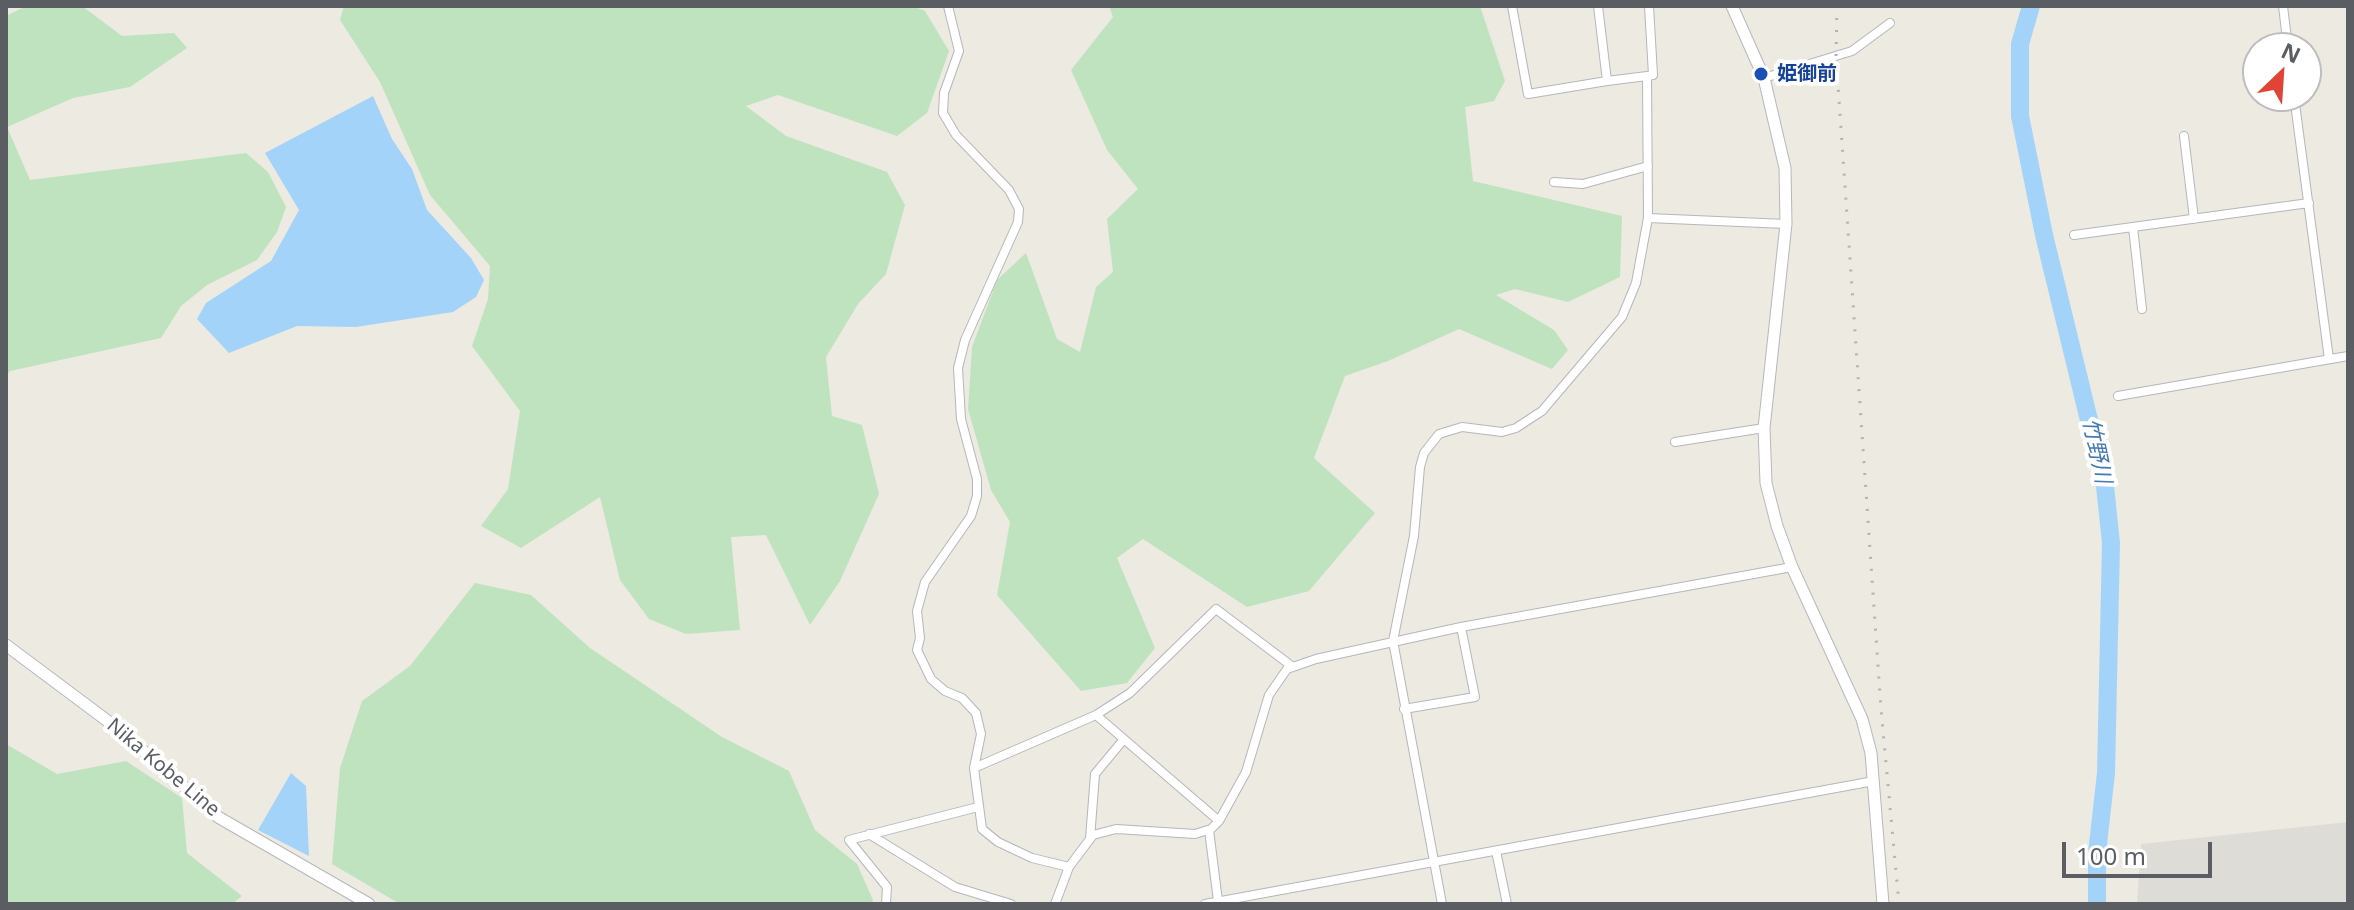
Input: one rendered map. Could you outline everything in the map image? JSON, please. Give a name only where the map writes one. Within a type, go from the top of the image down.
[{"type":"street","points":[[948,6],[959,51],[944,93],[943,113],[956,135],[1009,190],[1019,209],[1018,222],[965,340],[958,368],[961,419],[977,479],[977,496],[971,516],[925,582],[917,611],[921,663],[931,679],[945,691],[962,698],[976,713],[981,734],[974,768],[982,829],[998,842],[1032,858],[1069,867]]},
{"type":"street","points":[[1512,6],[1528,94],[1653,75],[1649,6]]},
{"type":"street","points":[[1598,6],[1607,81]]},
{"type":"street","points":[[1732,6],[1764,78],[1785,168],[1786,224],[1764,428],[1770,504],[1792,567],[1862,719],[1874,781],[1883,904]]},
{"type":"street","points":[[2283,6],[2286,32]]},
{"type":"street","points":[[1764,78],[1852,51],[1890,23]]},
{"type":"street","points":[[1442,904],[1393,641],[1414,536],[1416,490],[1424,453],[1439,434],[1449,429],[1502,432],[1516,428],[1555,397],[1622,317],[1636,283],[1648,218],[1647,76]]},
{"type":"street","points":[[2296,112],[2329,359]]},
{"type":"street","points":[[2184,136],[2194,219]]},
{"type":"street","points":[[1554,182],[1583,184],[1648,166]]},
{"type":"street","points":[[2074,235],[2309,203]]},
{"type":"street","points":[[1648,218],[1786,224]]},
{"type":"street","points":[[2133,227],[2142,309]]},
{"type":"street","points":[[2118,396],[2348,356]]},
{"type":"street","points":[[1675,442],[1764,428]]},
{"type":"street","points":[[1055,904],[1069,867],[1090,839],[1116,829],[1195,834],[1209,830],[1219,821],[1246,772],[1269,695],[1287,669],[1461,627],[1792,567]]},
{"type":"street","points":[[974,768],[1096,715],[1130,693],[1216,609],[1293,667]]},
{"type":"street","points":[[1404,709],[1475,697],[1461,627]]},
{"type":"street","name":"Nika Kobe Line","points":[[6,645],[121,731],[218,817],[369,904]]},
{"type":"street","points":[[1096,715],[1219,821]]},
{"type":"street","points":[[1090,839],[1095,774],[1124,739]]},
{"type":"street","points":[[1205,904],[1874,781]]},
{"type":"street","points":[[886,904],[887,887],[849,840],[945,818],[978,807]]},
{"type":"street","points":[[1209,830],[1218,901]]},
{"type":"street","points":[[869,834],[955,887],[1011,904]]},
{"type":"street","points":[[1496,851],[1507,904]]},
{"type":"shaded area","points":[[2348,822],[2348,904],[2137,904],[2141,844]]},
{"type":"green space","points":[[26,6],[82,6],[122,36],[174,33],[187,48],[130,87],[73,98],[7,127],[30,180],[246,153],[268,172],[286,207],[277,232],[257,260],[207,285],[181,306],[161,338],[10,371],[6,376],[6,16]]},
{"type":"green space","points":[[344,6],[912,6],[925,11],[949,51],[927,113],[897,136],[778,95],[746,106],[786,136],[887,172],[905,205],[886,274],[858,304],[826,357],[832,416],[862,425],[879,494],[840,581],[810,625],[766,535],[731,537],[740,630],[686,634],[649,619],[620,580],[600,497],[521,548],[481,526],[508,489],[520,411],[472,346],[488,299],[490,266],[430,195],[380,82],[340,20]]},
{"type":"green space","points":[[1109,6],[1480,6],[1505,81],[1494,101],[1465,107],[1473,181],[1622,216],[1620,277],[1568,302],[1515,289],[1496,295],[1554,330],[1568,350],[1552,369],[1459,329],[1388,361],[1345,376],[1314,458],[1375,513],[1309,591],[1247,607],[1143,539],[1117,558],[1155,648],[1127,683],[1081,691],[997,595],[1010,522],[991,490],[968,409],[972,347],[997,280],[1026,253],[1057,339],[1080,352],[1096,287],[1113,272],[1107,219],[1138,189],[1107,150],[1071,70],[1113,17]]},
{"type":"green space","points":[[475,583],[531,595],[590,648],[722,737],[789,771],[815,830],[857,864],[873,900],[871,904],[400,904],[332,864],[340,768],[362,701],[410,666]]},
{"type":"green space","points":[[6,744],[57,774],[126,761],[182,798],[187,853],[242,896],[232,904],[6,904]]},
{"type":"water","points":[[373,96],[392,139],[412,169],[427,210],[471,258],[484,280],[476,297],[453,312],[356,327],[297,326],[229,353],[197,319],[206,303],[271,261],[299,210],[265,153]]},
{"type":"water","points":[[291,773],[306,786],[309,856],[258,830]]},
{"type":"waterway","name":"竹野川","points":[[2031,6],[2020,44],[2020,116],[2044,235],[2105,486],[2111,543],[2106,773],[2097,853],[2097,904]]},
{"type":"railway","points":[[1837,6],[1836,56],[1881,709],[1899,904]]},
{"type":"place","name":"姫御前","points":[[1761,74]]}]
